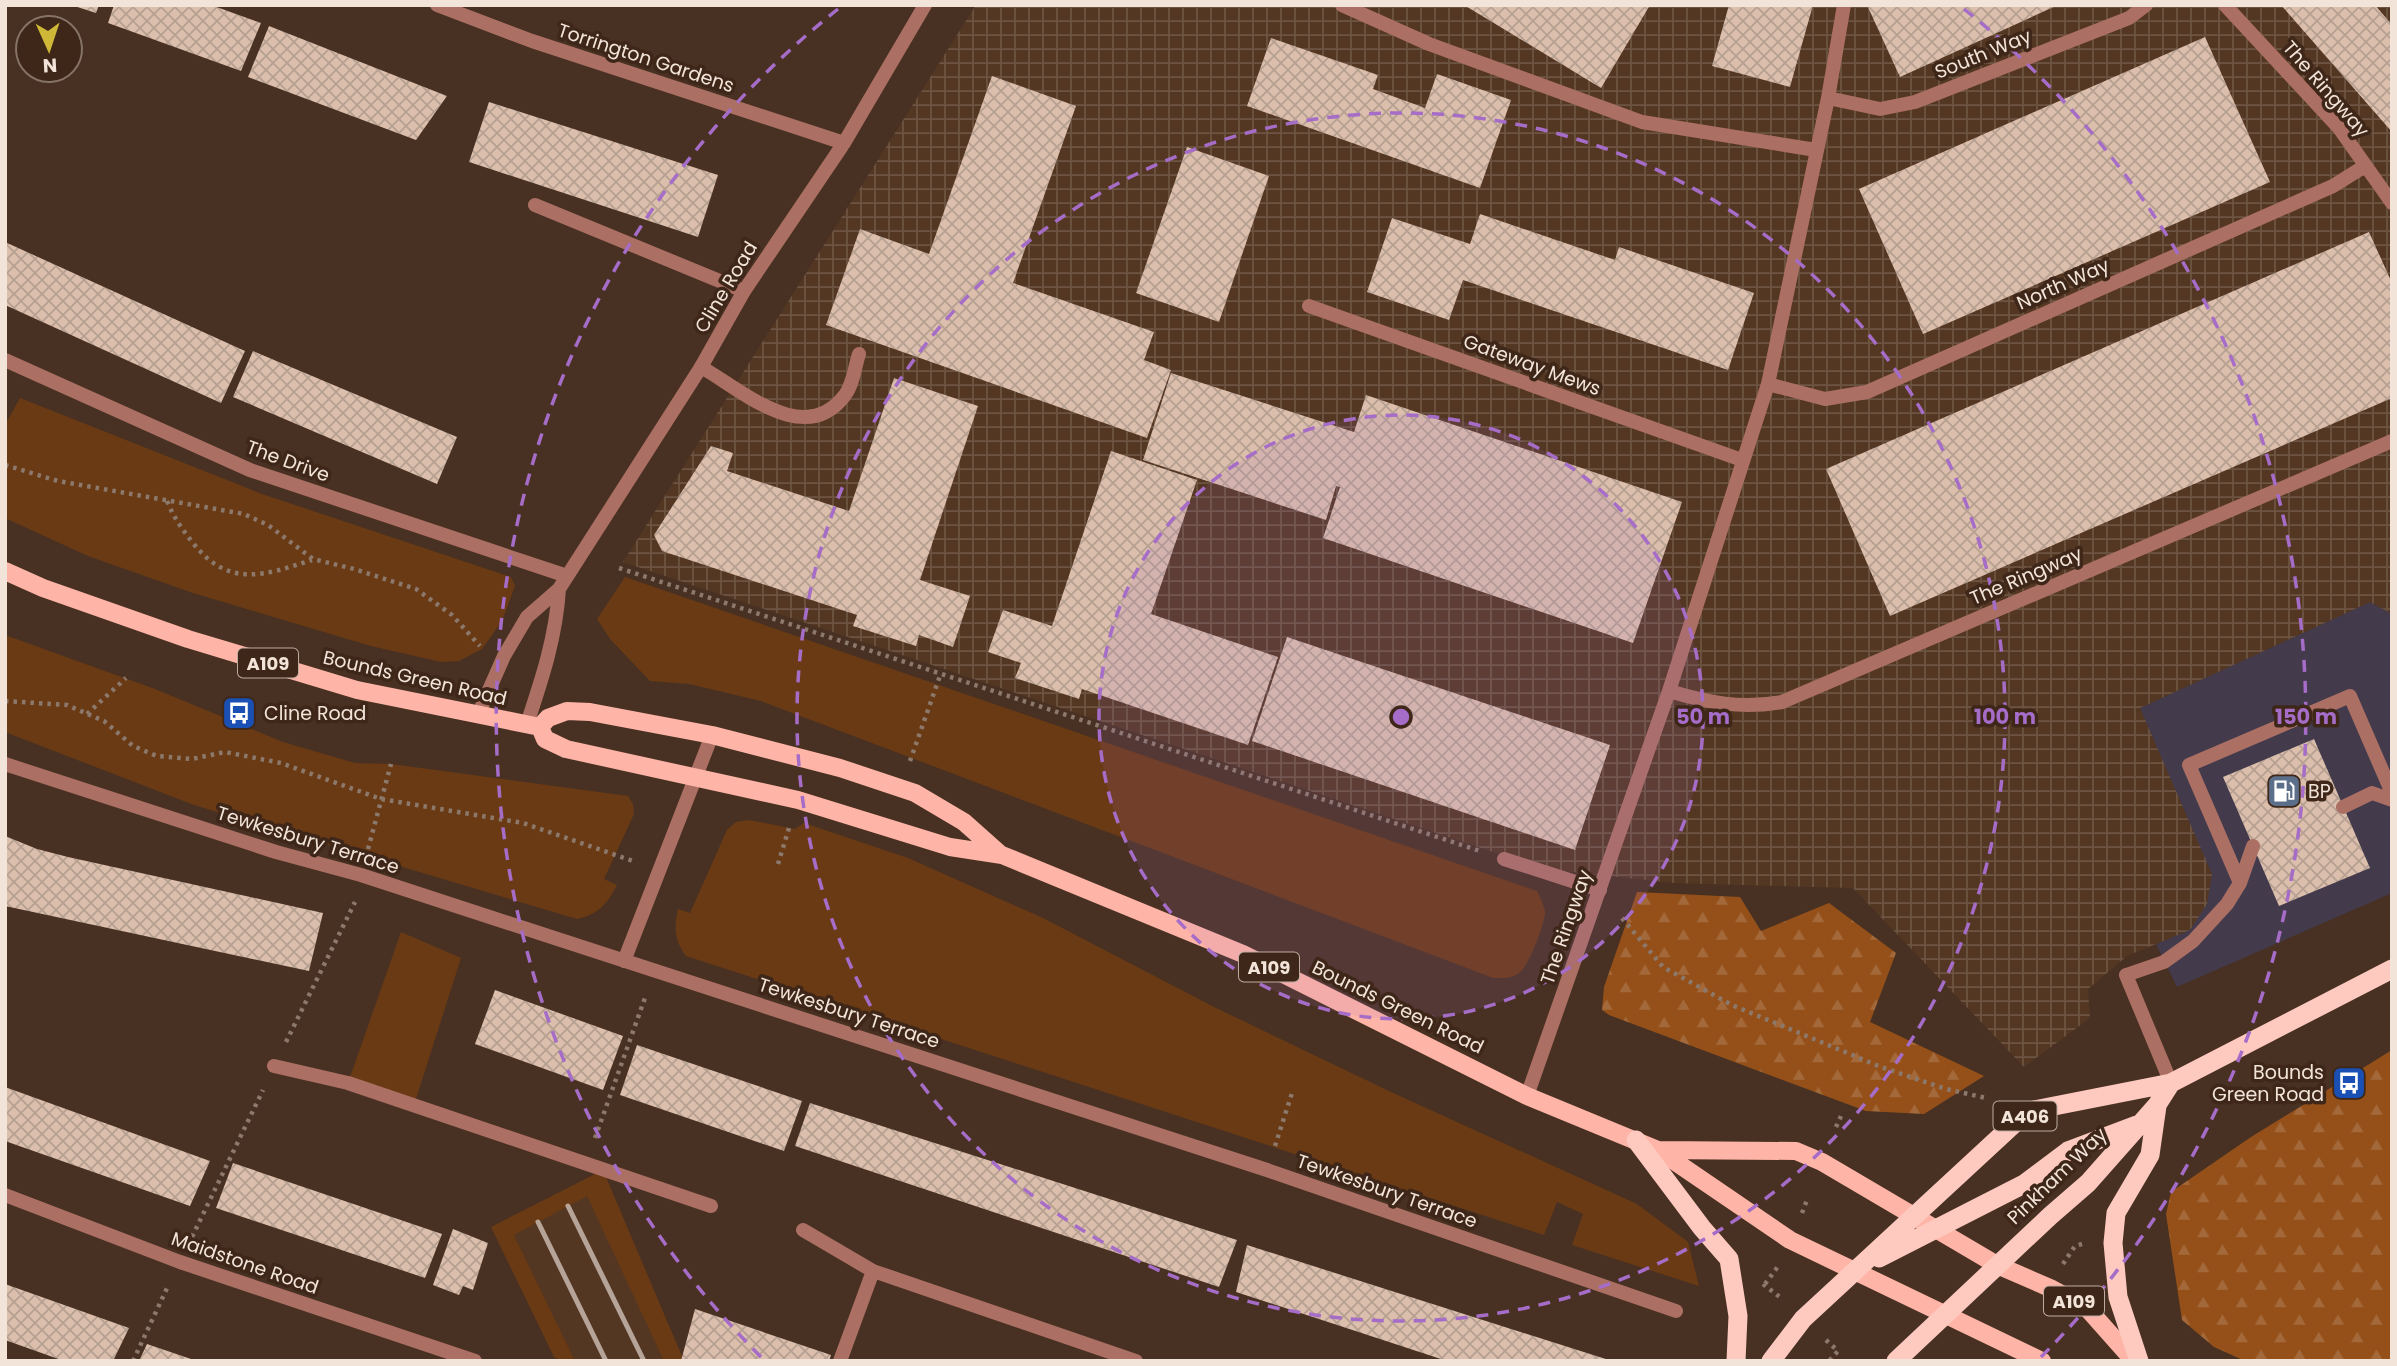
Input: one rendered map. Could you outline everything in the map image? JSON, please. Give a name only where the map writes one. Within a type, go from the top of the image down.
[{"type":"highway","name":"Pinkham Way","points":[[1914,1216],[2016,1122],[2034,1110],[2171,1083],[2392,969]]},
{"type":"highway","name":"Pinkham Way","points":[[1896,1361],[2088,1183],[2157,1105],[2171,1083]]},
{"type":"highway","points":[[2136,1361],[2118,1297],[2113,1243],[2116,1213],[2150,1155],[2157,1105]]},
{"type":"highway","points":[[1856,1270],[2024,1184],[2068,1151],[2141,1124]]},
{"type":"highway","points":[[1636,1140],[1702,1228],[1730,1259],[1738,1316],[1736,1361]]},
{"type":"highway","name":"A406","points":[[1771,1361],[1803,1319],[1914,1216]]},
{"type":"main road","name":"Bounds Green Road","points":[[5,571],[43,588],[188,639],[356,690],[533,726],[545,739],[566,748],[798,800],[950,847],[1002,855],[1243,954],[1527,1096],[1658,1150],[1790,1240],[1856,1270]]},
{"type":"main road","name":"Bounds Green Road","points":[[533,726],[567,711],[590,712],[712,736],[840,768],[915,793],[964,822],[1002,855]]},
{"type":"main road","name":"Bounds Green Road","points":[[1658,1150],[1796,1151],[1822,1162],[1997,1265]]},
{"type":"main road","name":"A109","points":[[1997,1265],[2087,1308],[2136,1361]]},
{"type":"main road","name":"A109","points":[[1856,1270],[2042,1361]]},
{"type":"street","name":"Torrington Gardens","points":[[437,5],[532,41],[845,143]]},
{"type":"street","name":"Cline Road","points":[[478,715],[504,656],[527,617],[563,582],[701,367],[744,291],[845,143],[925,5]]},
{"type":"street","points":[[1342,5],[1429,44],[1642,122],[1816,150]]},
{"type":"street","name":"The Ringway","points":[[1527,1096],[1669,691],[1768,384],[1828,98],[1844,5]]},
{"type":"street","name":"South Way","points":[[1828,98],[1880,109],[1914,102],[2129,18],[2146,5]]},
{"type":"street","name":"The Ringway","points":[[2225,5],[2339,128],[2392,203]]},
{"type":"street","name":"North Way","points":[[1768,384],[1825,400],[1867,392],[2333,186],[2365,166]]},
{"type":"street","points":[[535,205],[744,291]]},
{"type":"street","name":"Gateway Mews","points":[[1309,306],[1742,460]]},
{"type":"street","points":[[701,367],[765,406],[791,417],[816,417],[831,410],[847,394],[859,354]]},
{"type":"street","name":"The Drive","points":[[5,360],[250,470],[563,582]]},
{"type":"street","name":"The Ringway","points":[[1669,691],[1706,702],[1755,706],[1782,702],[2392,441]]},
{"type":"street","name":"Cline Road","points":[[533,726],[563,582]]},
{"type":"street","points":[[2240,883],[2189,765],[2350,696],[2392,793]]},
{"type":"street","points":[[624,961],[712,736]]},
{"type":"street","name":"Tewkesbury Terrace","points":[[5,764],[263,848],[361,875],[1267,1170],[1676,1311]]},
{"type":"street","points":[[2343,807],[2372,793],[2392,800]]},
{"type":"street","points":[[2171,1083],[2126,975],[2164,962],[2193,941],[2227,904],[2240,883],[2253,846]]},
{"type":"street","points":[[1504,859],[1600,890]]},
{"type":"street","points":[[274,1066],[348,1083],[711,1206]]},
{"type":"street","name":"Maidstone Road","points":[[5,1195],[180,1262],[475,1361]]},
{"type":"street","points":[[803,1230],[873,1271],[1136,1361]]},
{"type":"street","points":[[840,1361],[873,1271]]},
{"type":"path","points":[[5,465],[58,481],[244,514],[268,525],[313,559],[416,589],[452,615],[482,649]]},
{"type":"path","points":[[167,501],[175,520],[203,556],[218,568],[244,574],[270,573],[313,559]]},
{"type":"path","points":[[619,568],[1504,859]]},
{"type":"path","points":[[909,765],[941,673]]},
{"type":"path","points":[[87,714],[126,678]]},
{"type":"path","points":[[5,701],[67,705],[104,721],[133,746],[157,757],[192,759],[225,752],[281,764],[381,799],[523,823],[634,861]]},
{"type":"path","points":[[361,875],[391,764]]},
{"type":"path","points":[[778,864],[789,828]]},
{"type":"path","points":[[132,1361],[356,901],[358,891]]},
{"type":"path","points":[[1622,918],[1664,967],[1732,1005],[1881,1067],[1946,1089],[1986,1098]]},
{"type":"path","points":[[586,1162],[655,970]]},
{"type":"path","points":[[1267,1170],[1292,1093]]},
{"type":"path","points":[[1836,1127],[1841,1116]]},
{"type":"path","points":[[1800,1217],[1807,1200]]},
{"type":"path","points":[[2060,1269],[2075,1246],[2085,1244]]},
{"type":"path","points":[[1765,1284],[1779,1264]]},
{"type":"path","points":[[1755,1285],[1765,1284],[1779,1296]]},
{"type":"path","points":[[1828,1341],[1838,1351],[1829,1361]]},
{"type":"shaded area","points":[[976,5],[2392,5],[2392,614],[2370,602],[2140,708],[2212,874],[2207,904],[2190,930],[2127,956],[2088,989],[2090,1018],[2024,1067],[1853,888],[1673,883],[1544,869],[623,562]]},
{"type":"shaded area","points":[[20,398],[262,494],[511,577],[515,586],[502,621],[482,649],[459,661],[441,662],[371,646],[193,593],[88,556],[5,518],[5,425]]},
{"type":"shaded area","points":[[625,577],[1537,891],[1545,912],[1536,944],[1519,973],[1510,977],[1493,978],[761,701],[689,684],[650,681],[610,639],[597,619]]},
{"type":"shaded area","name":"BP","points":[[2370,602],[2392,614],[2392,893],[2177,987],[2156,944],[2190,930],[2140,708]]},
{"type":"shaded area","points":[[5,635],[155,689],[283,742],[355,763],[391,764],[628,796],[633,804],[634,814],[604,879],[617,885],[602,907],[577,919],[194,805],[5,732]]},
{"type":"shaded area","points":[[749,820],[795,829],[804,823],[908,858],[1043,918],[1214,1007],[1391,1092],[1637,1204],[1688,1242],[1699,1286],[1572,1245],[1583,1214],[1557,1202],[1544,1235],[686,956],[676,934],[678,909],[690,913],[727,830],[736,822]]},
{"type":"shaded area","points":[[401,932],[461,958],[414,1105],[348,1083]]},
{"type":"shaded area","points":[[603,1170],[684,1361],[664,1361],[587,1196],[514,1235],[575,1361],[562,1361],[554,1357],[491,1227]]},
{"type":"shaded area","points":[[587,1195],[665,1361],[575,1361],[514,1235]]},
{"type":"green space","points":[[1637,892],[1740,897],[1761,931],[1829,903],[1896,953],[1870,1022],[1984,1076],[1924,1114],[1866,1111],[1609,1015],[1602,1010],[1604,987]]},
{"type":"green space","points":[[2392,1050],[2392,1361],[2245,1361],[2214,1347],[2182,1320],[2166,1214],[2171,1192],[2251,1137]]},
{"type":"building","points":[[71,5],[99,5],[96,13]]},
{"type":"building","points":[[114,5],[211,5],[261,23],[241,71],[108,23]]},
{"type":"building","points":[[1464,5],[1650,5],[1601,88]]},
{"type":"building","points":[[1729,5],[1813,5],[1790,87],[1712,66]]},
{"type":"building","points":[[1867,5],[2058,5],[1900,77]]},
{"type":"building","points":[[2281,5],[2375,5],[2392,25],[2392,132]]},
{"type":"building","points":[[269,26],[447,96],[416,140],[248,77]]},
{"type":"building","points":[[2205,37],[2270,182],[1923,334],[1859,189]]},
{"type":"building","points":[[1271,38],[1378,75],[1373,89],[1425,108],[1437,74],[1511,100],[1480,188],[1247,106]]},
{"type":"building","points":[[992,76],[1076,106],[1013,283],[1154,332],[1144,360],[1171,370],[1147,438],[826,325],[860,229],[929,254]]},
{"type":"building","points":[[489,102],[718,175],[698,237],[469,162]]},
{"type":"building","points":[[1187,147],[1269,176],[1219,322],[1136,293]]},
{"type":"building","points":[[1480,214],[1615,260],[1619,247],[1754,293],[1728,370],[1463,280],[1449,320],[1367,292],[1392,218],[1470,244]]},
{"type":"building","points":[[2369,232],[2392,283],[2392,398],[1890,616],[1826,469]]},
{"type":"building","points":[[5,242],[245,351],[221,403],[5,305]]},
{"type":"building","points":[[253,351],[457,437],[437,484],[233,397]]},
{"type":"building","points":[[1171,373],[1354,432],[1366,395],[1682,502],[1633,643],[1323,538],[1340,487],[1336,486],[1326,520],[1143,460]]},
{"type":"building","points":[[894,378],[978,406],[920,580],[970,596],[953,647],[919,635],[916,646],[853,626],[857,615],[662,551],[654,535],[711,446],[733,453],[727,471],[849,511]]},
{"type":"building","points":[[1111,451],[1197,480],[1151,614],[1278,657],[1248,745],[1082,689],[1079,699],[1015,678],[1021,663],[988,652],[1003,610],[1052,626]]},
{"type":"building","points":[[1287,637],[1610,745],[1575,850],[1252,741]]},
{"type":"building","points":[[2314,739],[2370,868],[2279,906],[2223,777]]},
{"type":"building","points":[[5,836],[37,849],[68,857],[323,913],[309,971],[5,906]]},
{"type":"building","points":[[495,990],[623,1036],[603,1090],[475,1044]]},
{"type":"building","points":[[637,1045],[802,1101],[784,1151],[620,1095]]},
{"type":"building","points":[[5,1087],[210,1161],[190,1206],[5,1141]]},
{"type":"building","points":[[810,1103],[1237,1240],[1219,1287],[795,1146]]},
{"type":"building","points":[[233,1163],[442,1234],[425,1278],[216,1208]]},
{"type":"building","points":[[453,1229],[488,1243],[473,1290],[463,1286],[459,1295],[433,1285]]},
{"type":"building","points":[[1247,1245],[1609,1361],[1447,1361],[1236,1292]]},
{"type":"building","points":[[5,1284],[129,1328],[113,1361],[64,1361],[5,1340]]},
{"type":"building","points":[[695,1309],[831,1355],[829,1361],[681,1361]]},
{"type":"building","points":[[147,1344],[194,1360],[194,1361],[139,1361]]},
{"type":"railway","points":[[568,1206],[644,1361]]},
{"type":"railway","points":[[538,1222],[606,1361]]},
{"type":"place","name":"Cline Road","points":[[239,713]]},
{"type":"place","name":"BP","points":[[2284,791]]},
{"type":"place","name":"Bounds Green Road","points":[[2349,1083]]}]
